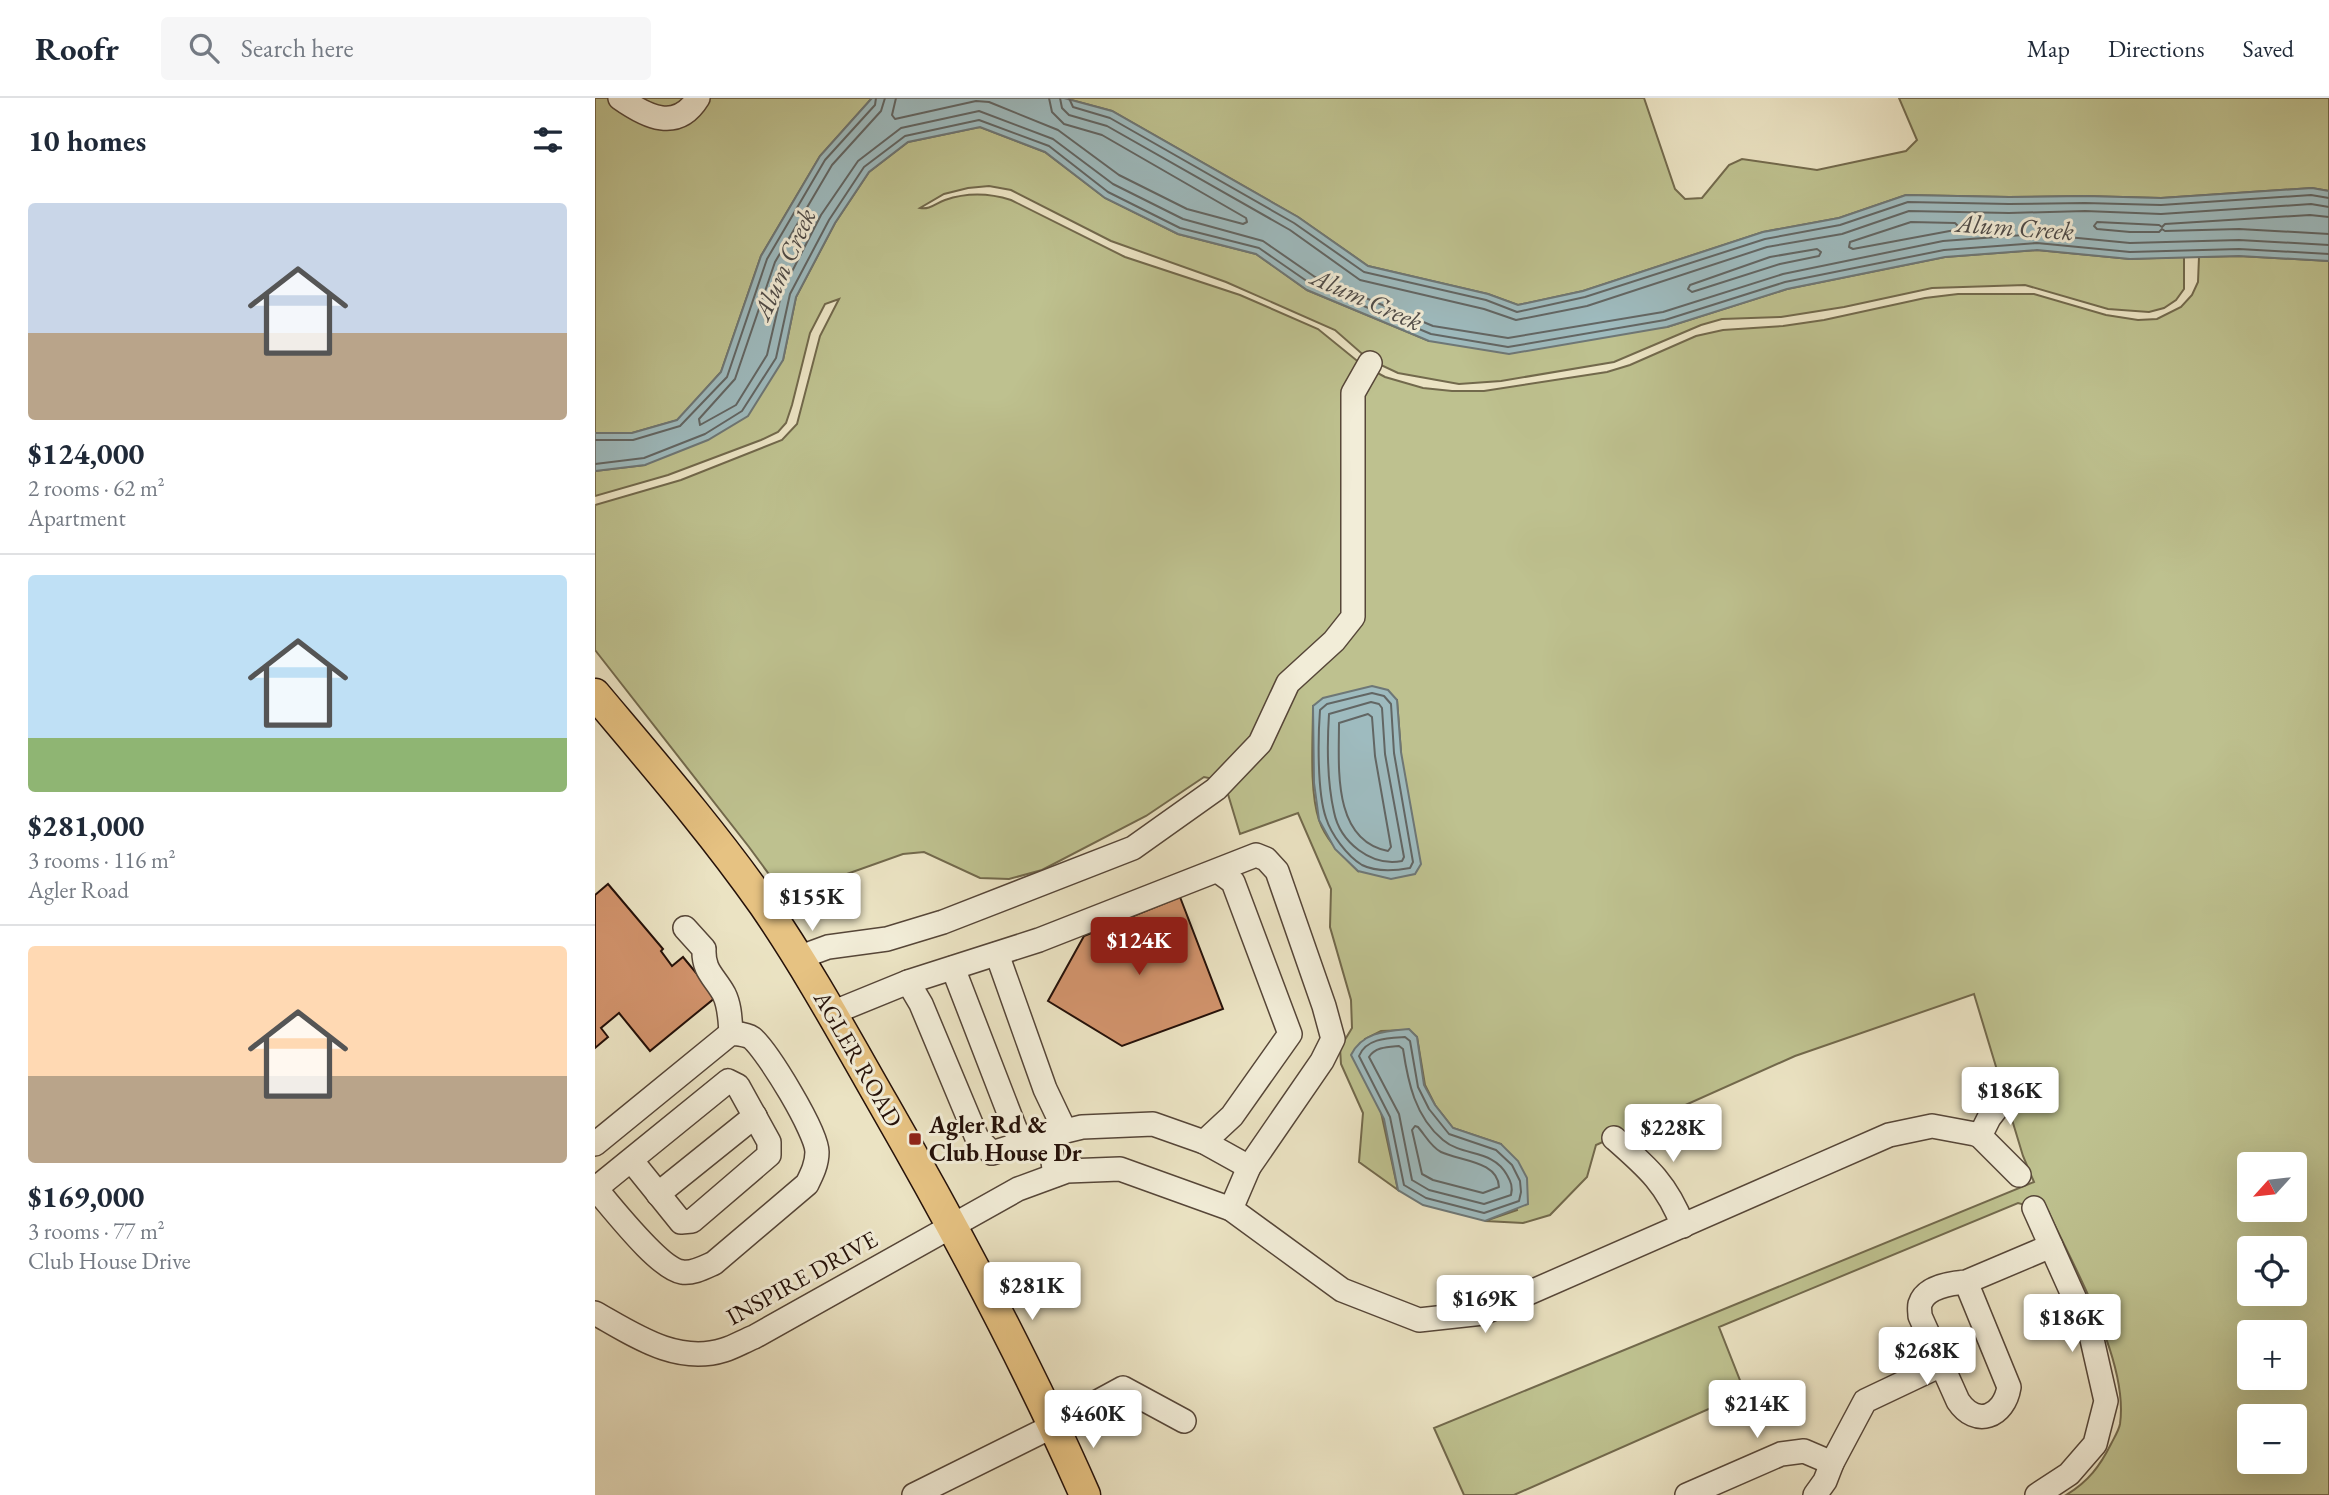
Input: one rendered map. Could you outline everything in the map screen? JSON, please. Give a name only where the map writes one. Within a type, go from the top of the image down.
[{"type":"main road","name":"AGLER ROAD","points":[[595,694],[708,829],[764,905],[832,1013],[953,1225],[1055,1425],[1085,1495]]},
{"type":"street","points":[[620,98],[633,107],[661,118],[675,119],[683,115],[698,98]]},
{"type":"street","points":[[798,958],[828,947],[887,939],[943,922],[1133,848],[1216,789],[1260,743],[1288,683],[1334,640],[1353,617],[1353,393],[1370,363]]},
{"type":"street","points":[[832,1013],[908,982],[1039,940],[1256,855],[1266,859],[1277,871],[1333,1039],[1322,1061],[1249,1167],[1231,1209]]},
{"type":"street","points":[[1204,1142],[1232,1115],[1290,1034],[1233,882],[1217,871]]},
{"type":"street","points":[[685,928],[704,949],[703,963],[726,996],[731,1033]]},
{"type":"street","points":[[997,954],[1045,1090],[1057,1133],[1055,1175]]},
{"type":"street","points":[[953,968],[1021,1144]]},
{"type":"street","points":[[908,982],[921,1004],[977,1138],[992,1153],[1082,1127],[1153,1124],[1204,1142],[1249,1167]]},
{"type":"street","points":[[595,1144],[731,1033],[749,1035],[765,1052],[814,1135],[817,1152],[814,1171],[807,1184],[714,1263],[682,1272],[663,1264],[595,1188],[728,1081],[738,1086],[769,1142],[769,1155],[692,1220],[681,1222],[631,1160]]},
{"type":"street","points":[[2006,1096],[1989,1118],[1980,1136],[2019,1175]]},
{"type":"street","points":[[658,1194],[755,1116]]},
{"type":"street","name":"INSPIRE DRIVE","points":[[595,1313],[641,1339],[673,1352],[723,1351],[754,1337],[1017,1189],[1067,1171],[1120,1169],[1231,1209],[1342,1290],[1419,1320],[1483,1313],[1889,1135],[1932,1126],[1980,1136]]},
{"type":"street","points":[[1614,1138],[1652,1171],[1674,1204],[1683,1226]]},
{"type":"street","points":[[2034,1208],[2091,1335],[2106,1401],[2095,1444],[2069,1474],[2037,1495]]},
{"type":"street","points":[[1966,1282],[2009,1387],[2007,1398],[2001,1407],[1990,1415],[1977,1417],[1965,1411],[1941,1365],[1920,1316],[1920,1304],[1927,1294],[1952,1283],[1966,1282],[2051,1246]]},
{"type":"street","points":[[1815,1495],[1825,1481],[1864,1401],[1941,1365]]},
{"type":"street","points":[[914,1495],[1123,1388],[1184,1420]]},
{"type":"street","points":[[1687,1495],[1781,1454],[1804,1451],[1832,1463]]},
{"type":"green space","points":[[595,98],[872,98],[820,156],[761,256],[721,372],[678,420],[632,433],[595,433]]},
{"type":"green space","points":[[1064,98],[1644,98],[1675,189],[1685,199],[1702,198],[1729,165],[1742,159],[1817,170],[1906,151],[1917,140],[1899,98],[2329,98],[2329,191],[2312,188],[2161,198],[1906,195],[1839,218],[1763,232],[1583,291],[1518,305],[1488,294],[1368,266],[1298,217],[1112,111]]},
{"type":"green space","points":[[980,127],[1045,152],[1105,198],[1178,234],[1256,254],[1307,290],[1429,341],[1667,327],[1787,289],[1945,257],[2037,250],[2130,259],[2184,257],[2184,289],[2176,300],[2164,308],[2149,312],[2108,309],[2025,285],[1932,288],[1781,317],[1722,319],[1701,325],[1614,362],[1501,381],[1459,384],[1398,373],[1368,359],[1335,330],[1226,282],[1111,241],[1011,190],[989,186],[968,188],[944,194],[920,208],[970,195],[1011,200],[1125,257],[1240,295],[1318,329],[1361,364],[1385,377],[1423,388],[1452,391],[1484,391],[1607,372],[1630,365],[1696,336],[1723,330],[1824,320],[1925,298],[1958,294],[2034,294],[2106,315],[2138,320],[2157,319],[2181,307],[2192,295],[2198,282],[2199,257],[2239,256],[2329,261],[2329,1495],[2066,1495],[2093,1473],[2102,1459],[2119,1429],[2121,1399],[2108,1344],[2097,1315],[2048,1211],[2018,1203],[1719,1327],[1745,1393],[1514,1495],[1464,1495],[1434,1428],[2034,1182],[2023,1156],[1974,994],[1795,1056],[1596,1145],[1587,1177],[1550,1215],[1523,1223],[1485,1221],[1517,1210],[1501,1144],[1453,1128],[1435,1105],[1425,1085],[1417,1037],[1409,1030],[1381,1031],[1365,1039],[1398,1190],[1359,1162],[1363,1113],[1341,1064],[1340,1048],[1352,1028],[1351,1000],[1330,927],[1331,889],[1298,813],[1240,834],[1224,781],[1204,777],[1146,816],[1042,870],[1009,879],[980,878],[924,852],[903,854],[785,896],[595,650],[595,505],[681,480],[782,440],[797,424],[820,336],[839,299],[825,304],[810,333],[792,405],[786,423],[778,432],[668,475],[595,496],[595,471],[645,465],[783,360],[796,297],[835,223],[869,172],[908,142]],"holes":[[[1397,700],[1401,752],[1358,871],[1330,841],[1319,820],[1313,779],[1313,706]]]},
{"type":"water","name":"Alum Creek","points":[[872,98],[1064,98],[1112,111],[1298,217],[1368,266],[1488,294],[1518,305],[1583,291],[1763,232],[1839,218],[1906,195],[2161,198],[2312,188],[2329,191],[2329,261],[2239,256],[2130,259],[2037,250],[1945,257],[1787,289],[1667,327],[1509,354],[1429,341],[1307,290],[1256,254],[1178,234],[1105,198],[1045,152],[980,127],[908,142],[869,172],[835,223],[796,297],[783,360],[748,416],[708,440],[645,465],[595,471],[595,433],[632,433],[677,420],[721,372],[761,256],[820,156]]},
{"type":"water","points":[[1372,686],[1388,690],[1397,700],[1401,752],[1421,864],[1415,874],[1391,879],[1358,871],[1335,849],[1319,820],[1314,783],[1313,706],[1323,698]]},
{"type":"water","points":[[1409,1029],[1417,1037],[1424,1085],[1435,1105],[1453,1128],[1501,1144],[1518,1161],[1527,1178],[1528,1204],[1485,1221],[1423,1205],[1398,1190],[1384,1119],[1351,1055],[1368,1037]]},
{"type":"building","points":[[608,884],[663,949],[661,951],[672,966],[683,957],[716,997],[650,1051],[619,1013],[601,1028],[608,1037],[595,1048],[595,895]]},
{"type":"building","points":[[1180,897],[1223,1009],[1122,1046],[1048,1001],[1084,936]]},
{"type":"place","name":"Agler Rd & Club House Dr","points":[[915,1139]]}]
